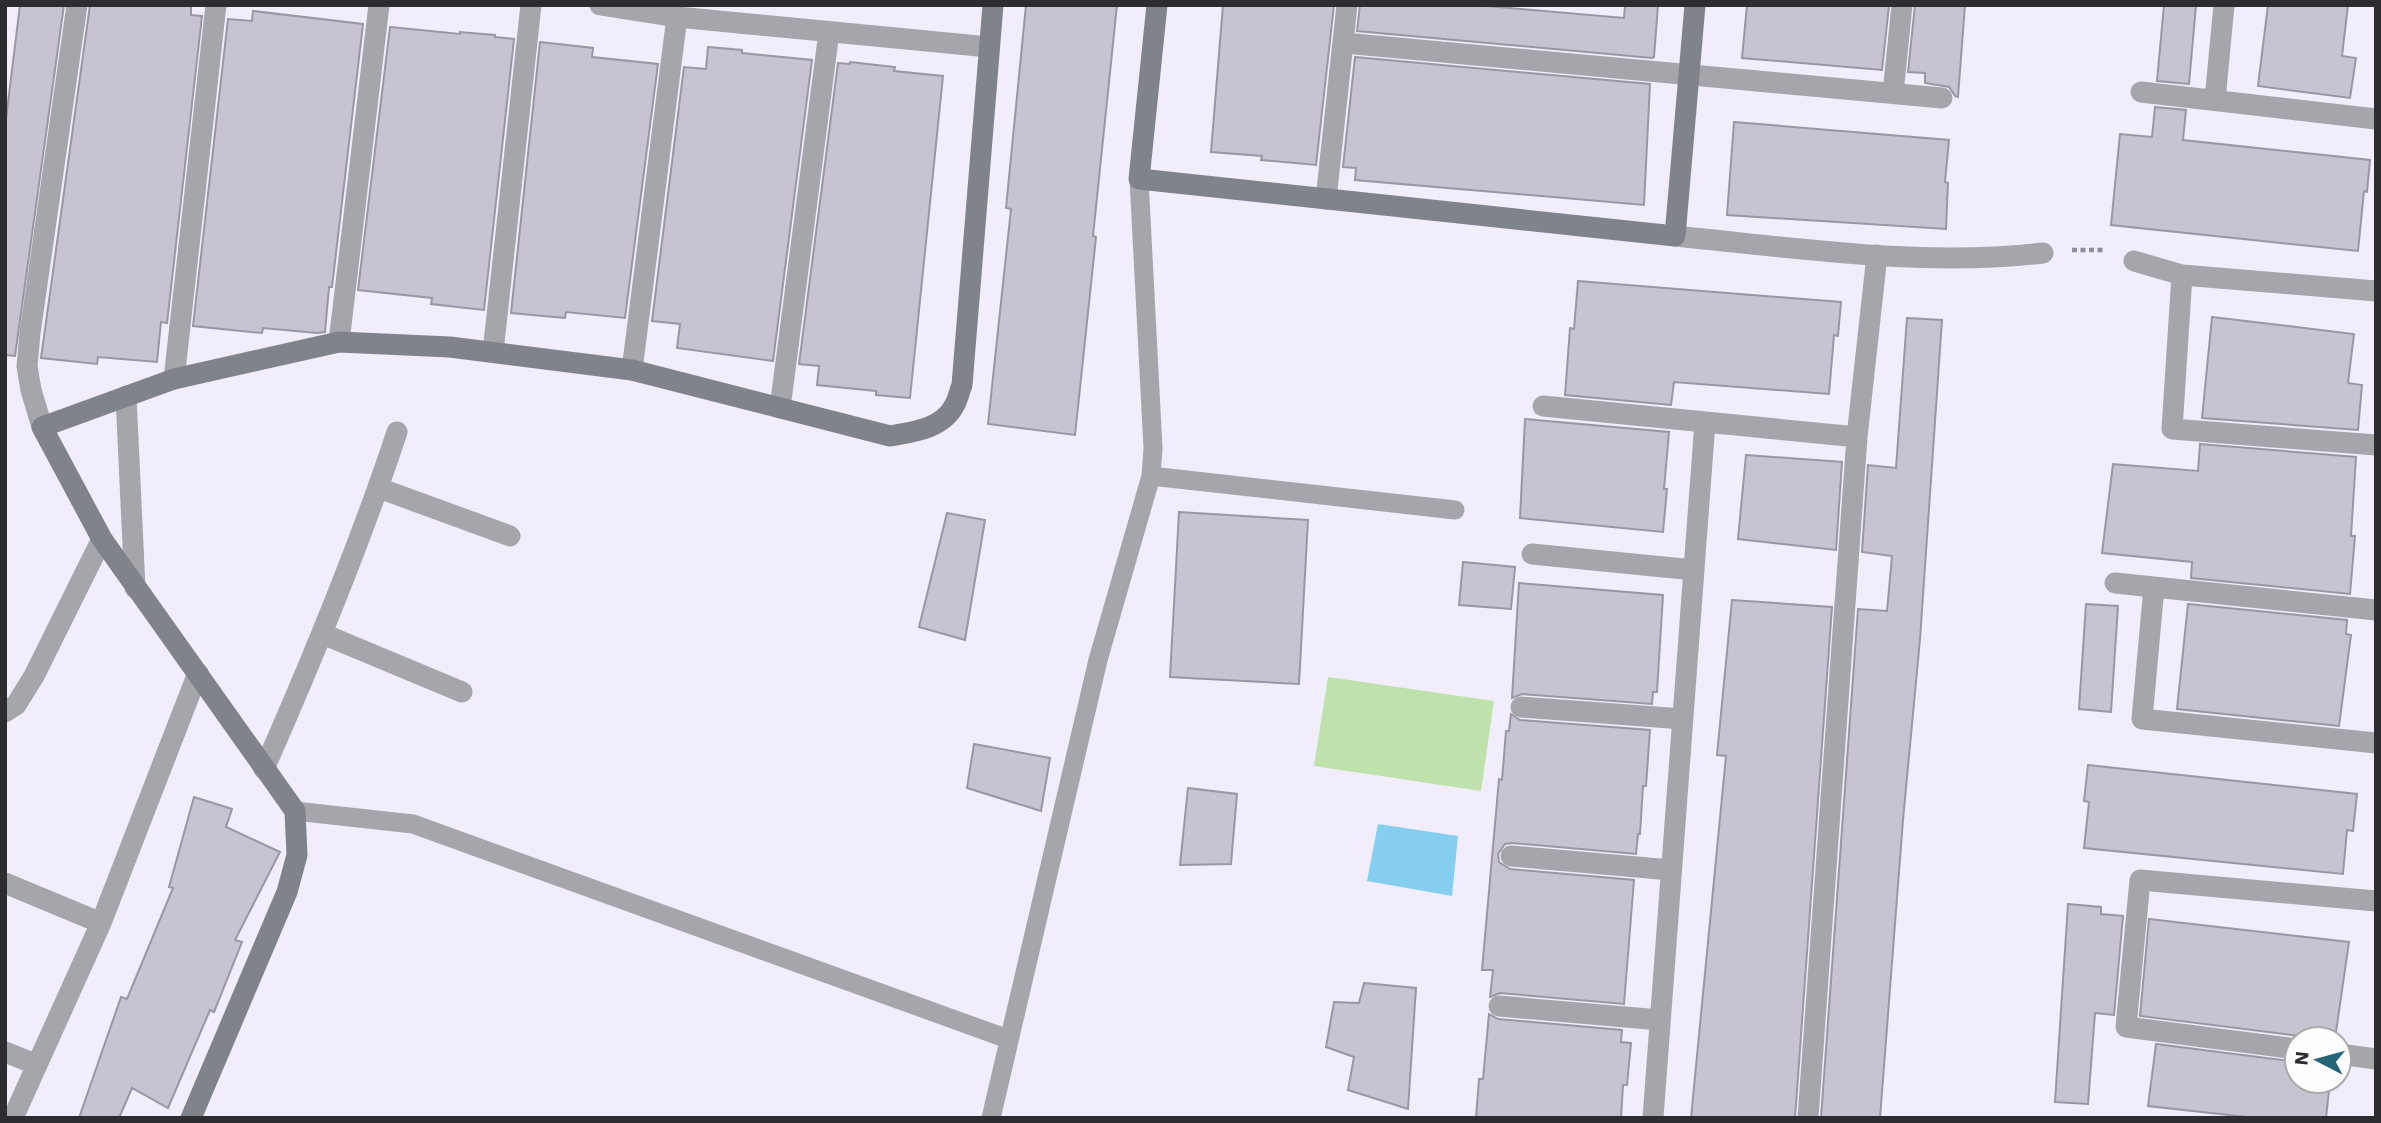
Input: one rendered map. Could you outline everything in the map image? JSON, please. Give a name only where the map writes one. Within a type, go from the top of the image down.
[{"type":"street","points":[[77,5],[28,355],[31,390],[42,427],[102,539],[295,810],[297,855],[287,892],[191,1118]]},
{"type":"street","points":[[174,379],[216,5]]},
{"type":"street","points":[[339,342],[379,5]]},
{"type":"street","points":[[493,352],[530,5]]},
{"type":"street","points":[[600,5],[677,17],[989,47]]},
{"type":"street","points":[[42,427],[174,379],[339,342],[450,347],[632,370],[890,436],[935,425],[954,408],[962,385],[993,5]]},
{"type":"street","points":[[1157,5],[1139,179],[1877,255],[1963,259],[2043,253]]},
{"type":"street","points":[[1326,200],[1347,5]]},
{"type":"street","points":[[1675,236],[1695,5]]},
{"type":"street","points":[[1893,93],[1902,5]]},
{"type":"street","points":[[2215,100],[2224,5]]},
{"type":"street","points":[[632,370],[677,17]]},
{"type":"street","points":[[780,408],[829,32]]},
{"type":"street","points":[[1344,43],[1942,98]]},
{"type":"street","points":[[2141,92],[2376,119]]},
{"type":"street","points":[[1808,1118],[1857,437],[1877,255]]},
{"type":"street","points":[[2134,261],[2182,275],[2376,291]]},
{"type":"street","points":[[2182,275],[2172,429],[2376,445]]},
{"type":"street","points":[[126,396],[135,588]]},
{"type":"street","points":[[1543,406],[1857,437]]},
{"type":"street","points":[[1653,1118],[1705,422]]},
{"type":"street","points":[[264,769],[323,634],[379,488],[397,432]]},
{"type":"street","points":[[379,488],[510,536]]},
{"type":"street","points":[[5,712],[16,705],[34,676],[102,539]]},
{"type":"street","points":[[1532,554],[1694,570]]},
{"type":"street","points":[[2115,583],[2376,610]]},
{"type":"street","points":[[2154,587],[2142,719],[2376,743]]},
{"type":"street","points":[[323,634],[463,692]]},
{"type":"street","points":[[13,1118],[35,1064],[101,923],[198,673]]},
{"type":"street","points":[[1521,707],[1682,719]]},
{"type":"street","points":[[1511,856],[1671,870]]},
{"type":"street","points":[[2283,1047],[2126,1027],[2140,880],[2376,901]]},
{"type":"street","points":[[5,883],[101,923]]},
{"type":"street","points":[[1499,1006],[1660,1020]]},
{"type":"street","points":[[5,1052],[35,1064]]},
{"type":"street","points":[[2353,1056],[2376,1059]]},
{"type":"lane","points":[[991,1118],[1098,660],[1151,476],[1153,448],[1139,179]]},
{"type":"lane","points":[[1151,476],[1455,510]]},
{"type":"lane","points":[[295,810],[413,824],[1009,1038]]},
{"type":"path","points":[[2043,253],[2087,248],[2121,251],[2134,261]]},
{"type":"green space","points":[[1328,677],[1494,701],[1481,791],[1314,766]]},
{"type":"water","points":[[1378,824],[1458,836],[1452,896],[1367,881]]},
{"type":"building","points":[[20,5],[64,5],[15,356],[5,355],[5,127]]},
{"type":"building","points":[[90,5],[191,5],[191,15],[202,16],[167,323],[161,322],[157,362],[98,357],[97,364],[41,358]]},
{"type":"building","points":[[1026,5],[1117,5],[1075,435],[988,424],[1011,209],[1006,208]]},
{"type":"building","points":[[1223,5],[1334,5],[1316,165],[1261,160],[1262,156],[1211,152]]},
{"type":"building","points":[[1360,5],[1476,5],[1624,18],[1625,5],[1658,5],[1654,57],[1357,31]]},
{"type":"building","points":[[1747,5],[1889,5],[1882,70],[1742,58]]},
{"type":"building","points":[[1915,5],[1965,5],[1958,97],[1949,87],[1925,83],[1925,73],[1908,72]]},
{"type":"building","points":[[2164,5],[2196,5],[2189,84],[2157,81]]},
{"type":"building","points":[[2268,5],[2348,5],[2342,56],[2356,58],[2350,98],[2258,86]]},
{"type":"building","points":[[253,11],[363,24],[325,332],[263,328],[262,333],[193,326],[228,19],[252,21]]},
{"type":"building","points":[[390,27],[495,35],[514,39],[484,310],[431,304],[432,298],[358,290]]},
{"type":"building","points":[[540,42],[593,48],[592,57],[658,64],[625,318],[566,312],[565,318],[511,313]]},
{"type":"building","points":[[708,47],[812,60],[773,361],[677,348],[680,324],[652,321],[684,67],[706,69]]},
{"type":"building","points":[[1355,57],[1650,84],[1644,205],[1355,180],[1356,168],[1343,167]]},
{"type":"building","points":[[838,63],[895,67],[894,71],[943,76],[910,398],[876,395],[876,391],[817,385],[819,366],[799,364]]},
{"type":"building","points":[[2155,107],[2186,110],[2183,140],[2370,160],[2358,251],[2111,225],[2120,134],[2152,137]]},
{"type":"building","points":[[1734,122],[1949,140],[1945,182],[1948,183],[1946,229],[1727,215]]},
{"type":"building","points":[[1578,281],[1841,302],[1838,336],[1834,335],[1829,394],[1674,382],[1671,405],[1565,395],[1570,328],[1574,329]]},
{"type":"building","points":[[2212,317],[2354,334],[2348,383],[2362,385],[2358,430],[2202,418]]},
{"type":"building","points":[[1907,318],[1942,320],[1920,639],[1880,1118],[1821,1118],[1858,609],[1887,611],[1892,556],[1862,552],[1868,465],[1896,468]]},
{"type":"building","points":[[1525,419],[1669,432],[1663,532],[1520,518]]},
{"type":"building","points":[[2200,444],[2356,457],[2351,536],[2355,536],[2350,594],[2191,578],[2192,562],[2102,553],[2113,464],[2198,471]]},
{"type":"building","points":[[1746,455],[1842,462],[1836,550],[1738,539]]},
{"type":"building","points":[[1179,512],[1308,520],[1299,684],[1170,677]]},
{"type":"building","points":[[947,513],[985,520],[965,640],[919,627]]},
{"type":"building","points":[[1463,562],[1515,567],[1511,609],[1459,605]]},
{"type":"building","points":[[1519,583],[1663,595],[1657,692],[1653,692],[1652,704],[1522,694],[1512,698]]},
{"type":"building","points":[[1732,600],[1832,607],[1795,1118],[1691,1118],[1726,756],[1717,755]]},
{"type":"building","points":[[2086,604],[2118,606],[2111,712],[2079,709]]},
{"type":"building","points":[[2188,604],[2347,620],[2346,634],[2351,635],[2339,726],[2177,709]]},
{"type":"building","points":[[1511,714],[1520,720],[1650,730],[1646,786],[1643,786],[1636,854],[1512,843],[1505,844],[1498,854],[1499,862],[1510,869],[1634,880],[1624,1004],[1500,993],[1490,997],[1493,970],[1482,970],[1499,779],[1502,780],[1506,731],[1509,731]]},
{"type":"building","points":[[974,744],[1050,758],[1041,811],[967,788]]},
{"type":"building","points":[[2088,765],[2357,794],[2353,831],[2347,830],[2343,874],[2084,848],[2089,802],[2084,801]]},
{"type":"building","points":[[1188,788],[1237,794],[1231,864],[1180,865]]},
{"type":"building","points":[[194,797],[232,809],[226,827],[280,852],[235,940],[242,942],[214,1012],[210,1010],[168,1108],[132,1088],[119,1118],[79,1118],[121,997],[127,999],[173,888],[169,887]]},
{"type":"building","points":[[2068,904],[2101,907],[2101,914],[2123,916],[2114,1015],[2095,1013],[2088,1104],[2055,1102]]},
{"type":"building","points":[[2149,919],[2349,942],[2337,1025],[2283,1025],[2283,1034],[2140,1016]]},
{"type":"building","points":[[1364,983],[1416,988],[1408,1109],[1348,1090],[1354,1057],[1326,1047],[1334,1002],[1359,1003]]},
{"type":"building","points":[[1489,1014],[1498,1019],[1622,1030],[1621,1042],[1631,1043],[1627,1085],[1623,1085],[1621,1118],[1476,1118],[1479,1079],[1483,1079]]},
{"type":"building","points":[[2156,1044],[2283,1060],[2283,1095],[2328,1095],[2326,1118],[2256,1118],[2148,1106]]}]
